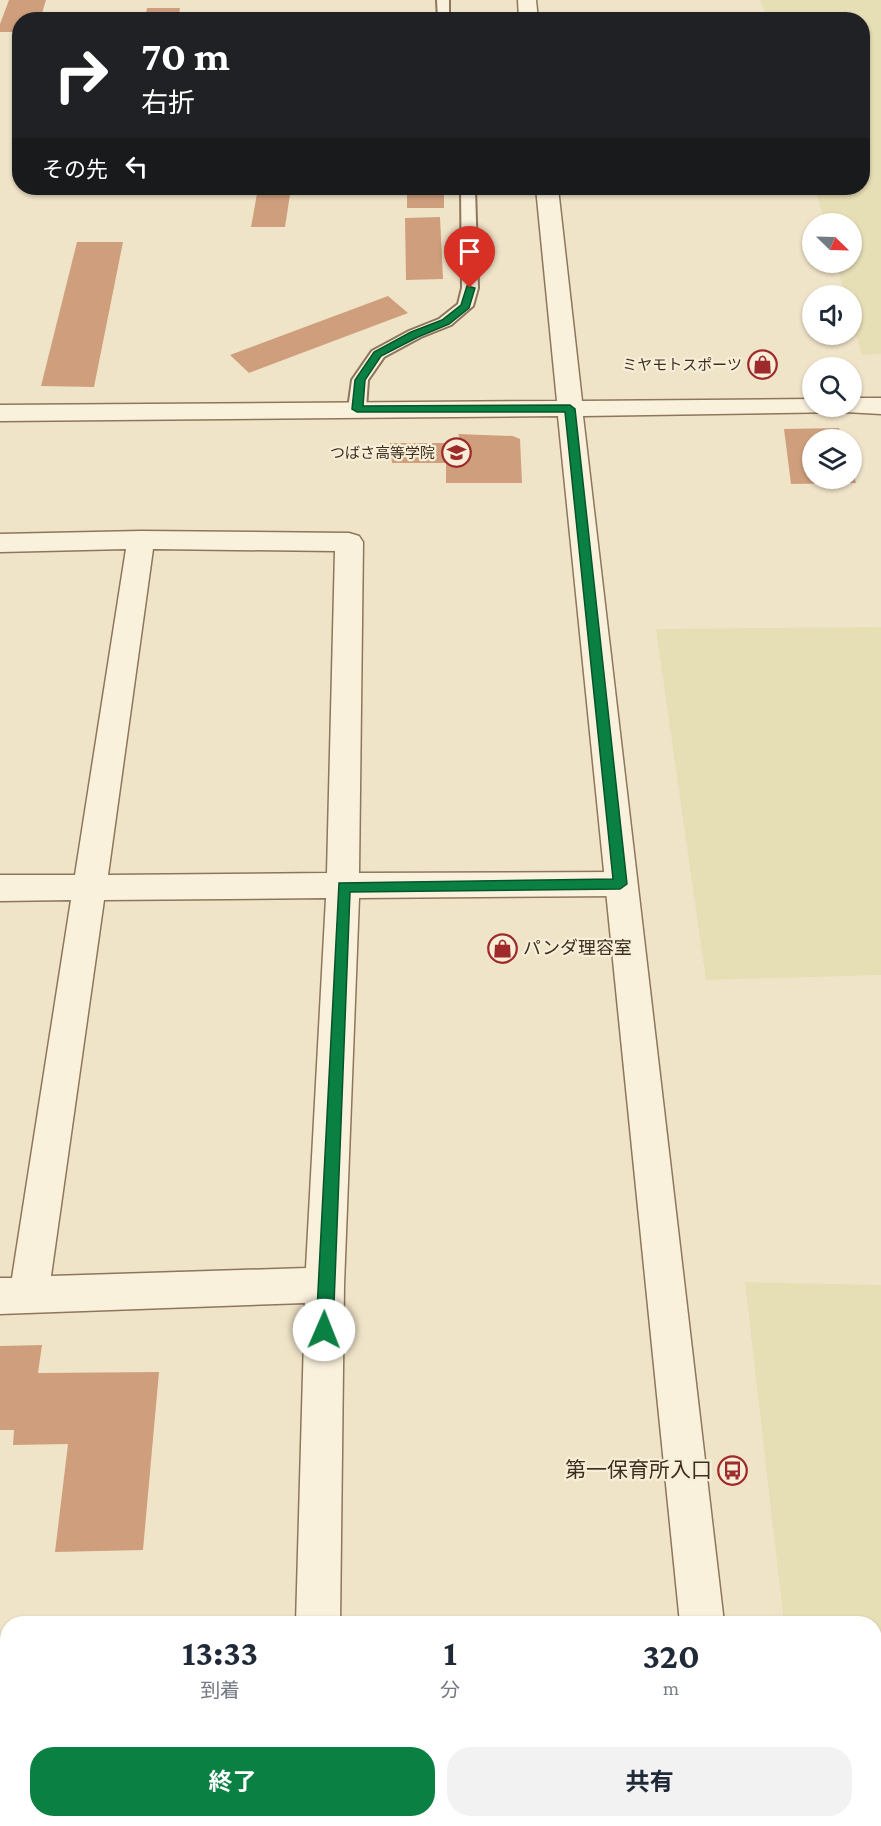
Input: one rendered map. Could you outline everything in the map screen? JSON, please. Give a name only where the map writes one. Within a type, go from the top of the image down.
[{"type":"street","points":[[548,195],[620,884],[701,1616]]},
{"type":"street","points":[[0,413],[802,406]]},
{"type":"street","points":[[862,406],[881,406]]},
{"type":"street","points":[[141,540],[90,886],[14,1295],[325,1285]]},
{"type":"street","points":[[0,543],[141,540],[349,542],[343,887],[325,1285],[318,1616]]},
{"type":"street","points":[[0,888],[620,884]]},
{"type":"lane","points":[[357,409],[360,380],[378,354],[415,334],[445,322],[465,306],[470,288],[468,195]]},
{"type":"shaded area","points":[[760,0],[881,0],[881,354],[862,355],[859,345],[862,345],[862,285],[842,285],[839,273],[862,273],[862,213],[822,213],[817,195],[870,195],[870,12],[765,12]]},
{"type":"shaded area","points":[[881,627],[881,975],[706,980],[656,629]]},
{"type":"shaded area","points":[[745,1282],[881,1285],[881,1616],[783,1616]]},
{"type":"building","points":[[9,0],[46,0],[42,12],[12,12],[12,32],[0,32],[0,24]]},
{"type":"building","points":[[147,8],[180,8],[179,12],[146,12]]},
{"type":"building","points":[[257,195],[290,195],[285,227],[251,227]]},
{"type":"building","points":[[407,195],[444,195],[444,208],[407,208]]},
{"type":"building","points":[[440,217],[443,279],[406,280],[405,218]]},
{"type":"building","points":[[77,242],[123,242],[94,387],[41,386]]},
{"type":"building","points":[[388,296],[408,313],[249,373],[230,355]]},
{"type":"building","points":[[839,428],[802,429],[802,484],[791,484],[784,429]]},
{"type":"building","points":[[458,434],[513,436],[520,439],[522,483],[446,483],[446,463],[392,463],[390,443],[462,443]]},
{"type":"building","points":[[42,1345],[38,1373],[159,1372],[143,1550],[55,1552],[68,1444],[13,1445],[14,1430],[0,1430],[0,1346]]},
{"type":"place","name":"ミヤモトスポーツ","points":[[763,365]]},
{"type":"place","name":"つばさ高等学院","points":[[456,453]]},
{"type":"place","name":"パンダ理容室","points":[[502,948]]},
{"type":"place","name":"第一保育所入口","points":[[733,1470]]},
{"type":"route","points":[[324,1330],[343,887],[620,884],[570,409],[409,411],[357,409],[360,380],[378,354],[415,334],[445,322],[465,306],[470,288]]}]
